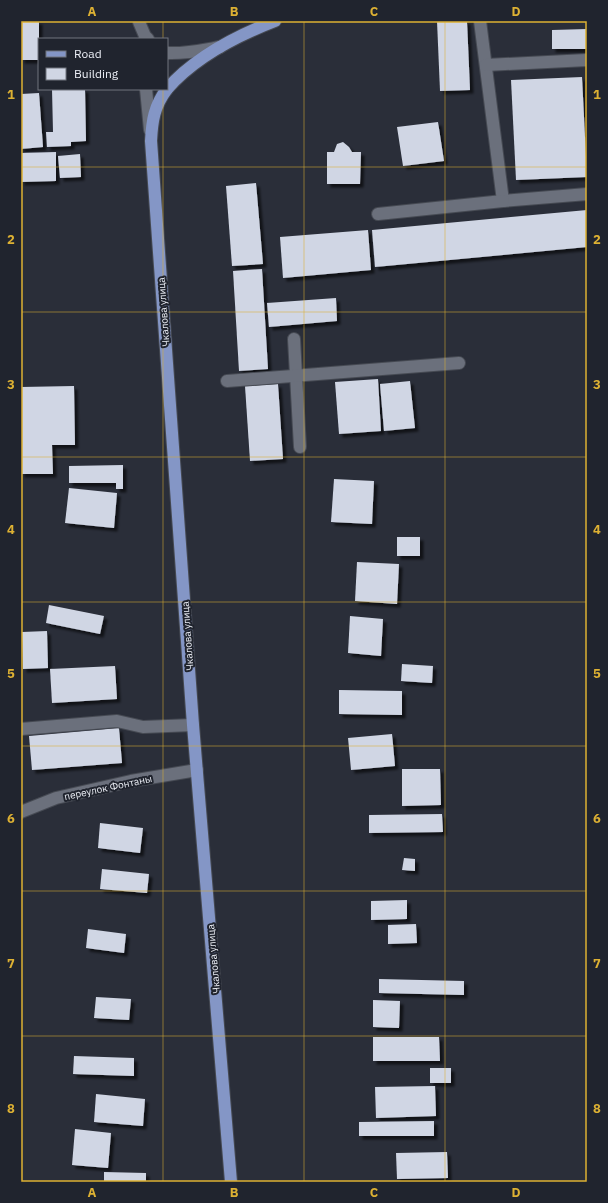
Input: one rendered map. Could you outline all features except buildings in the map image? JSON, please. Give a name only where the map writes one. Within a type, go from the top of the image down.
[{"type":"main road","points":[[168,88],[174,80],[196,62],[256,28],[275,21]]},
{"type":"main road","points":[[151,141],[153,118],[158,101],[166,90]]},
{"type":"main road","name":"Чкалова улица","points":[[151,141],[193,725],[231,1182]]},
{"type":"street","points":[[139,21],[141,38]]},
{"type":"street","points":[[139,21],[147,38]]},
{"type":"street","points":[[480,21],[503,201]]},
{"type":"street","points":[[168,53],[189,52],[222,46]]},
{"type":"street","points":[[486,65],[587,60]]},
{"type":"street","name":"Чкалова улица","points":[[146,90],[151,141]]},
{"type":"street","points":[[378,214],[587,194]]},
{"type":"street","points":[[294,339],[300,447]]},
{"type":"street","points":[[227,381],[459,362]]},
{"type":"street","points":[[21,729],[117,721],[143,727],[193,725]]},
{"type":"street","name":"переулок Фонтаны","points":[[21,812],[56,798],[131,781],[197,770]]}]
